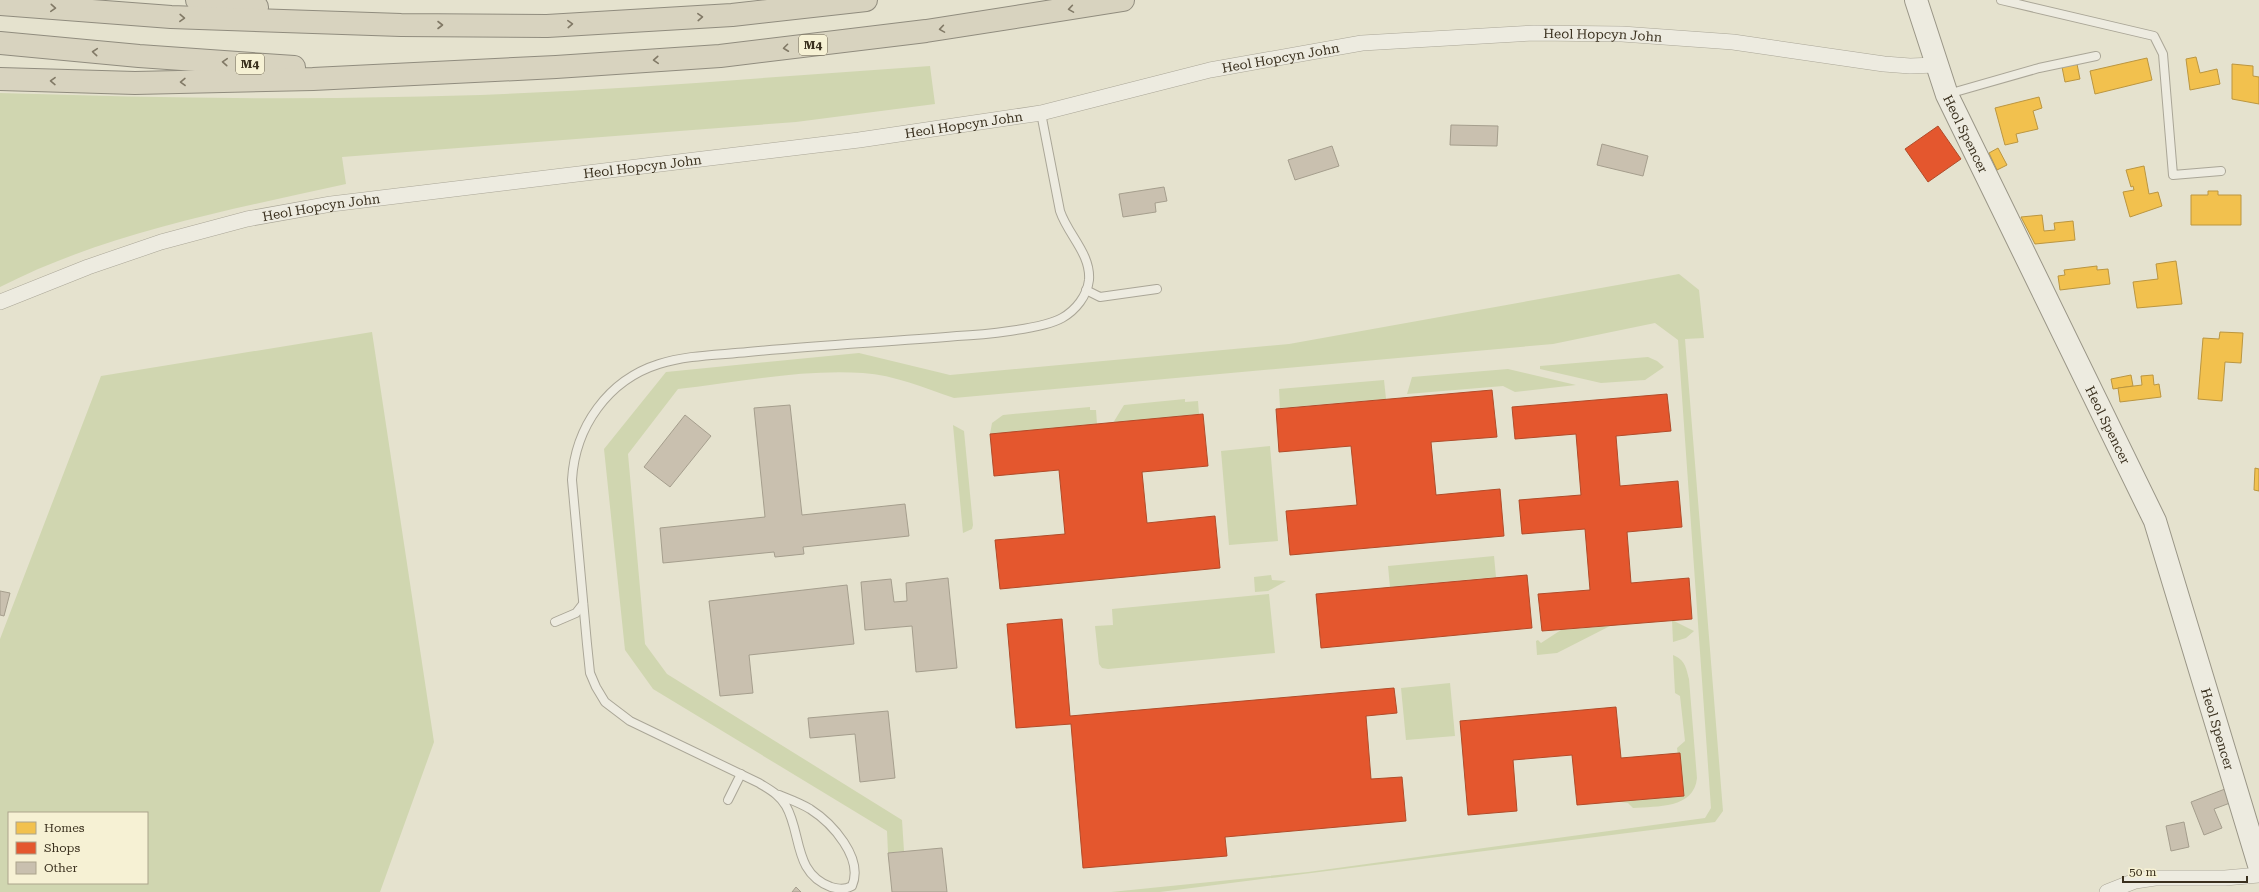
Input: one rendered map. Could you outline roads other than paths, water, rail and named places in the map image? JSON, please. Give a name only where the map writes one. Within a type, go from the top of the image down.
[{"type":"highway","points":[[196,0],[401,25]]},
{"type":"highway","points":[[0,4],[171,17],[401,25],[547,26],[732,15],[866,0]]},
{"type":"highway","name":"M4","points":[[0,43],[139,56],[338,70],[501,70],[720,56],[926,31],[1123,0]]},
{"type":"highway","points":[[0,80],[143,82],[313,79],[501,70]]},
{"type":"street","name":"Heol Spencer","points":[[1916,0],[1947,95],[2155,521],[2259,865]]},
{"type":"street","name":"Heol Hopcyn John","points":[[0,302],[88,267],[161,242],[262,216],[331,204],[859,140],[1041,113],[1210,70],[1362,43],[1534,33],[1622,34],[1732,42],[1884,64],[1910,66],[1936,65]]},
{"type":"street","points":[[2106,892],[2135,881],[2155,878],[2225,878],[2259,875]]},
{"type":"lane","points":[[2001,0],[2154,36],[2163,54],[2173,175],[2221,171]]},
{"type":"lane","points":[[1947,95],[2039,68],[2096,56]]},
{"type":"lane","points":[[779,795],[790,813],[800,855],[808,868],[827,885],[845,890],[852,886],[855,871],[853,862],[839,837],[823,819],[810,809],[630,721],[605,702],[596,687],[590,673],[574,526],[573,464],[585,426],[598,406],[613,389],[635,375],[659,364],[690,358],[768,350],[981,334],[1061,319],[1082,301],[1089,281],[1086,260],[1064,222],[1060,211],[1041,113]]},
{"type":"lane","points":[[1086,290],[1100,297],[1157,289]]},
{"type":"lane","points":[[555,622],[576,612],[583,604]]},
{"type":"lane","points":[[728,800],[741,774]]}]
